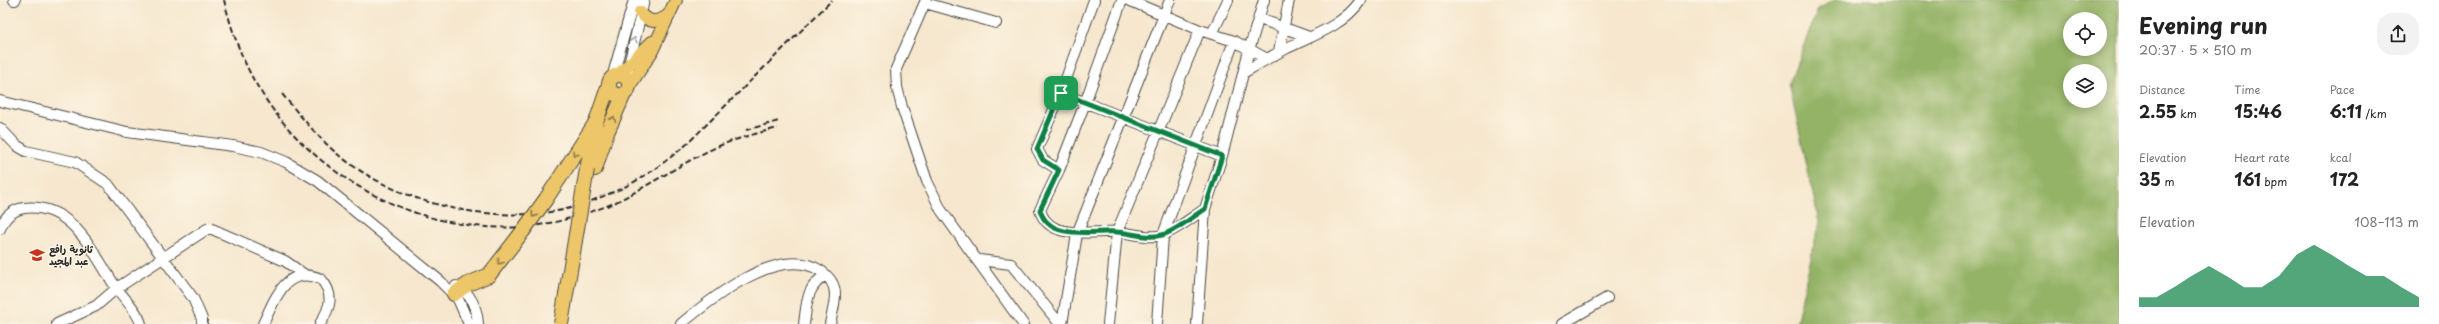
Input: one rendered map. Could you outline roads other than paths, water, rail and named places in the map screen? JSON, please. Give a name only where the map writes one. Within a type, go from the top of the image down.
[{"type":"highway","points":[[458,291],[489,275],[523,231],[596,122],[621,80]]},
{"type":"highway","points":[[561,324],[591,169],[606,135],[621,80]]},
{"type":"highway","points":[[570,324],[596,122]]},
{"type":"main road","points":[[621,80],[651,53],[676,0]]},
{"type":"main road","points":[[640,12],[647,20],[652,22],[657,22],[669,15]]},
{"type":"main road","points":[[621,80],[660,35]]},
{"type":"street","points":[[621,80],[634,0]]},
{"type":"street","points":[[621,80],[644,0]]},
{"type":"street","points":[[1059,170],[1043,160],[1037,149],[1061,93],[1094,0]]},
{"type":"street","points":[[1122,0],[1086,103],[1059,170],[1040,210],[1046,221],[1059,229],[1077,234],[1117,232],[1139,237],[1163,235],[1205,209]]},
{"type":"street","points":[[1128,0],[1200,30],[1234,41],[1267,59]]},
{"type":"street","points":[[1061,324],[1077,234],[1125,118],[1170,0]]},
{"type":"street","points":[[1212,34],[1227,0]]},
{"type":"street","points":[[1198,324],[1205,209],[1222,156],[1249,50],[1260,19],[1264,0]]},
{"type":"street","points":[[1278,52],[1289,0]]},
{"type":"street","points":[[1243,73],[1278,52],[1343,20],[1361,0]]},
{"type":"street","points":[[996,23],[925,1],[896,69],[896,87],[928,181],[941,210],[979,260],[1023,324]]},
{"type":"street","points":[[1260,19],[1283,26],[1309,37]]},
{"type":"street","points":[[1108,324],[1117,232],[1157,131],[1200,30]]},
{"type":"street","points":[[1157,324],[1163,235],[1234,41]]},
{"type":"street","points":[[1061,93],[1157,131],[1196,144],[1222,156]]},
{"type":"street","points":[[0,101],[127,132],[233,146],[261,152],[286,162],[318,181],[440,281],[458,291],[473,302],[478,324]]},
{"type":"street","points":[[0,128],[16,145],[26,151],[75,162],[108,184],[193,298],[202,319],[202,324]]},
{"type":"street","points":[[0,229],[8,216],[17,209],[32,207],[50,211],[66,218],[79,232],[141,324]]},
{"type":"street","points":[[57,324],[96,306],[116,288],[162,257],[201,231],[212,228],[285,261],[305,275],[321,279],[331,297],[331,303],[320,324]]},
{"type":"street","points":[[979,260],[1011,264],[1033,294],[1061,324]]},
{"type":"street","points":[[681,324],[714,299],[764,269],[778,264],[801,263],[818,269],[826,275],[832,284],[835,294],[830,324]]},
{"type":"street","points":[[263,324],[285,284],[305,275]]},
{"type":"street","points":[[804,324],[806,307],[813,284],[826,275]]},
{"type":"street","points":[[458,291],[469,324]]},
{"type":"street","points":[[1562,324],[1607,298]]},
{"type":"railway","points":[[224,0],[234,36],[243,59],[261,92],[288,128],[320,159],[357,185],[397,206],[440,220],[485,227],[530,226],[574,217],[616,202],[694,158],[719,146],[741,138],[778,128]]},
{"type":"railway","points":[[282,94],[314,131],[335,152],[358,169],[409,195],[436,204],[493,214],[522,214],[558,211],[581,205],[621,189],[651,172],[687,144],[832,0]]},
{"type":"railway","points":[[746,130],[779,121]]},
{"type":"place","name":"ثانوية رافع عبد المجيد","points":[[37,255]]}]
